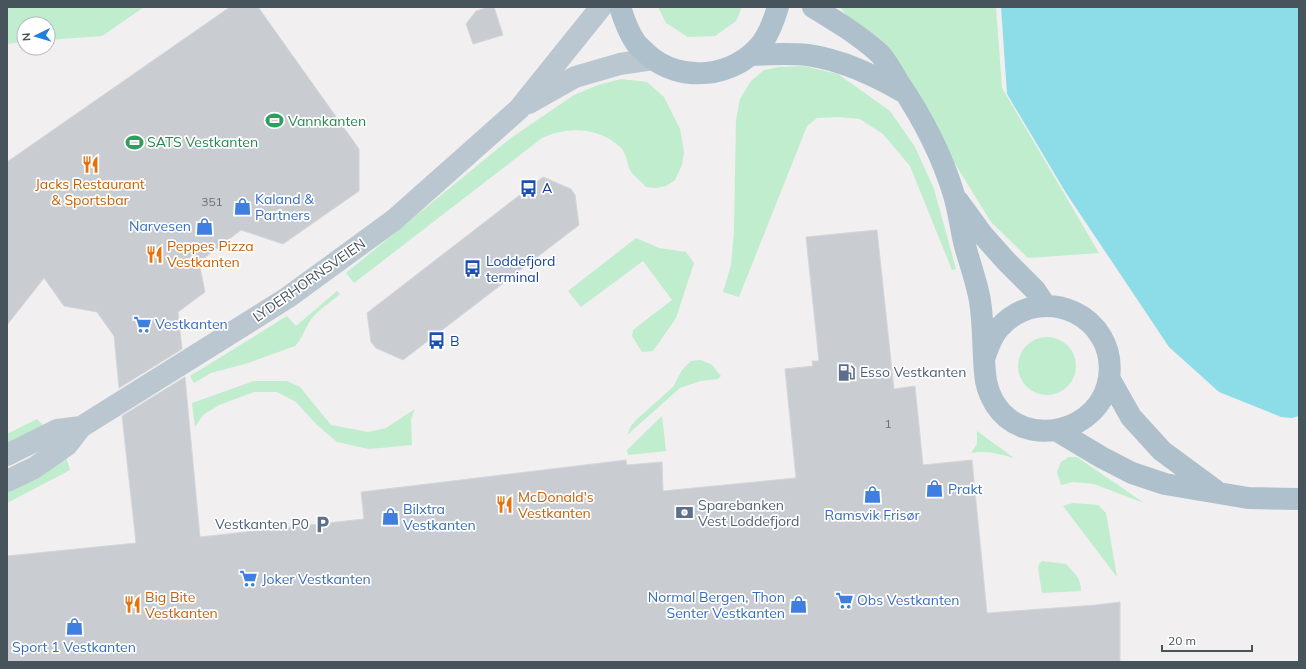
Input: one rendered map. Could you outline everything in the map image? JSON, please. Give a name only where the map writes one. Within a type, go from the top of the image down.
[{"type":"main road","name":"LYDERHORNSVEIEN","points":[[7,481],[34,468],[67,445],[81,427],[287,298],[394,220],[519,109],[601,7]]},
{"type":"main road","points":[[620,7],[626,26],[637,44],[653,59],[668,68],[703,74],[720,71],[737,64],[750,55],[762,44],[773,25],[778,7]]},
{"type":"main road","points":[[812,7],[860,37],[880,55],[918,111],[939,155],[954,195],[980,300],[984,376],[989,392],[997,406],[1009,418],[1023,426],[1040,431],[1056,430],[1076,424],[1093,411],[1104,393],[1109,378],[1109,362],[1106,347],[1099,333],[1089,321],[1076,312],[1061,307],[1045,305],[1028,308],[1012,316],[999,327],[989,342],[984,359]]},
{"type":"main road","points":[[750,55],[779,54],[815,57],[836,62],[872,74],[906,94]]},
{"type":"main road","name":"LYDERHORNSVEIEN","points":[[519,109],[575,77],[620,64],[653,59]]},
{"type":"main road","points":[[954,195],[982,234],[1035,290],[1045,305]]},
{"type":"main road","points":[[1109,378],[1131,417],[1162,451],[1219,494]]},
{"type":"main road","name":"LYDERHORNSVEIEN","points":[[7,455],[57,430],[81,427]]},
{"type":"main road","points":[[1056,430],[1101,457],[1132,473],[1166,484],[1248,498],[1299,499]]},
{"type":"green space","points":[[7,7],[144,7],[102,36],[56,39],[56,16],[16,16],[16,43],[7,44]]},
{"type":"green space","points":[[658,7],[742,7],[736,21],[715,36],[688,37],[666,23]]},
{"type":"green space","points":[[840,7],[996,7],[1002,88],[1099,253],[1028,258],[991,222],[912,94]]},
{"type":"green space","points":[[804,66],[838,74],[890,111],[915,147],[934,189],[956,269],[952,270],[910,166],[883,134],[860,119],[839,117],[817,118],[807,126],[739,297],[723,292],[731,265],[734,232],[736,120],[740,99],[751,81],[764,70],[779,67]]},
{"type":"green space","points":[[621,79],[647,82],[664,97],[680,129],[684,151],[682,165],[675,180],[666,186],[656,188],[646,187],[631,172],[622,149],[604,136],[573,130],[552,134],[542,138],[354,283],[346,273],[511,138],[574,95],[598,85]]},
{"type":"green space","points":[[636,238],[659,248],[686,252],[694,263],[676,318],[653,351],[642,352],[632,336],[633,330],[672,300],[643,261],[581,307],[568,291]]},
{"type":"green space","points":[[337,291],[340,294],[313,317],[295,346],[248,363],[211,373],[194,383],[190,376],[287,316],[296,326]]},
{"type":"green space","points":[[1041,337],[1053,337],[1068,345],[1076,360],[1076,372],[1068,387],[1053,395],[1041,395],[1026,387],[1018,372],[1018,360],[1026,345]]},
{"type":"green space","points":[[700,360],[711,364],[721,376],[718,379],[700,381],[680,388],[627,435],[631,426],[636,420],[673,387],[682,370],[691,361]]},
{"type":"green space","points":[[254,381],[287,381],[300,387],[331,425],[368,432],[386,428],[415,409],[411,419],[412,445],[369,449],[337,442],[316,424],[296,402],[277,392],[254,392],[219,405],[203,415],[195,427],[192,403]]},
{"type":"green space","points":[[662,416],[666,451],[628,455],[627,450]]},
{"type":"green space","points":[[37,419],[45,427],[7,446],[7,434]]},
{"type":"green space","points":[[977,431],[1014,458],[988,452],[971,453],[977,444]]},
{"type":"green space","points":[[66,457],[70,470],[7,503],[7,490]]},
{"type":"green space","points":[[1069,457],[1077,457],[1144,503],[1094,484],[1073,482],[1061,485],[1057,472],[1061,462]]},
{"type":"green space","points":[[1073,503],[1098,505],[1106,513],[1117,577],[1063,506]]},
{"type":"green space","points":[[1042,561],[1066,564],[1078,579],[1081,586],[1081,591],[1042,593],[1038,568]]},
{"type":"water","points":[[1001,7],[1299,7],[1299,416],[1292,418],[1281,417],[1219,392],[1169,347],[1066,193],[1007,94]]},
{"type":"building","points":[[230,7],[258,7],[359,149],[359,191],[283,244],[241,230],[199,262],[205,292],[178,312],[182,349],[119,388],[114,336],[97,312],[64,306],[44,278],[7,325],[7,162]]},
{"type":"building","points":[[494,7],[503,35],[473,44],[466,24],[476,11]]},
{"type":"building","name":"Loddefjord terminal","points":[[543,177],[571,189],[575,195],[579,225],[403,360],[376,348],[371,342],[367,313]]},
{"type":"building","name":"Vestkanten","points":[[877,230],[894,389],[915,386],[923,465],[972,460],[987,613],[1120,602],[1120,662],[7,662],[7,556],[136,543],[122,416],[185,377],[200,537],[364,519],[361,492],[626,460],[627,465],[662,462],[663,491],[796,478],[785,369],[813,366],[812,361],[819,361],[806,237]]},
{"type":"place","name":"Vannkanten","points":[[275,121]]},
{"type":"place","name":"SATS Vestkanten","points":[[134,142]]},
{"type":"place","name":"Jacks Restaurant & Sportsbar","points":[[90,164]]},
{"type":"place","name":"A","points":[[529,188]]},
{"type":"place","name":"Kaland & Partners","points":[[242,207]]},
{"type":"place","name":"Narvesen","points":[[204,226]]},
{"type":"place","name":"Peppes Pizza Vestkanten","points":[[154,254]]},
{"type":"place","name":"Loddefjord terminal","points":[[473,269]]},
{"type":"place","name":"Vestkanten","points":[[142,324]]},
{"type":"place","name":"B","points":[[437,341]]},
{"type":"place","name":"Esso Vestkanten","points":[[847,372]]},
{"type":"place","name":"Prakt","points":[[935,489]]},
{"type":"place","name":"Ramsvik Frisør","points":[[872,495]]},
{"type":"place","name":"McDonald's Vestkanten","points":[[505,505]]},
{"type":"place","name":"Sparebanken Vest Loddefjord","points":[[685,513]]},
{"type":"place","name":"Bilxtra Vestkanten","points":[[390,517]]},
{"type":"place","name":"Vestkanten P0","points":[[322,524]]},
{"type":"place","name":"Joker Vestkanten","points":[[249,579]]},
{"type":"place","name":"Obs Vestkanten","points":[[844,600]]},
{"type":"place","name":"Big Bite Vestkanten","points":[[132,605]]},
{"type":"place","name":"Normal Bergen, Thon Senter Vestkanten","points":[[798,605]]},
{"type":"place","name":"Sport 1 Vestkanten","points":[[74,627]]}]
